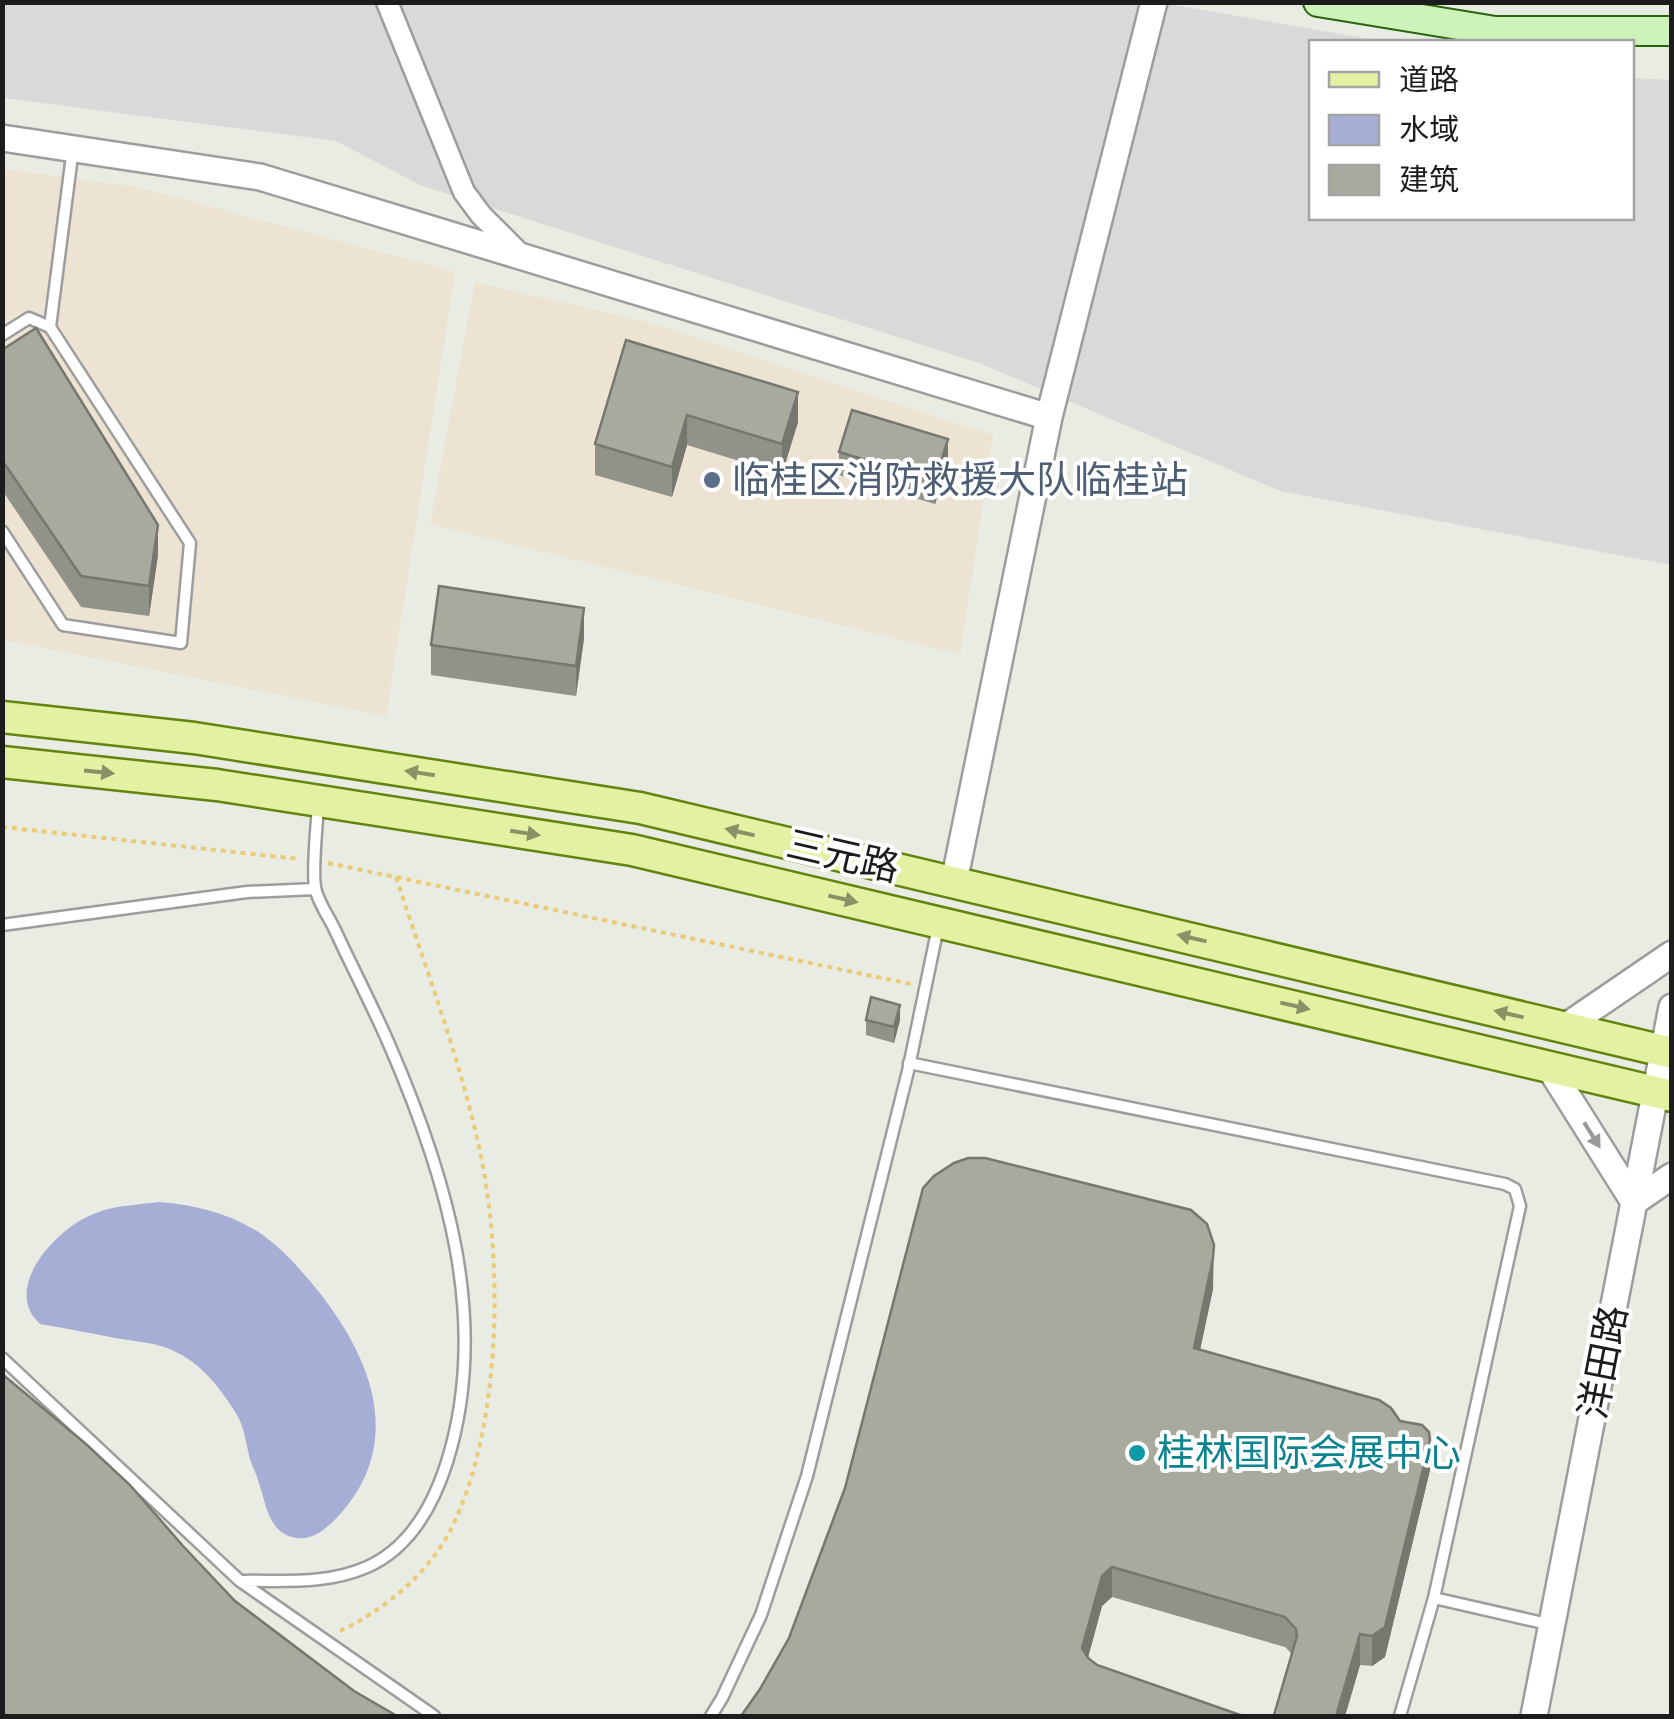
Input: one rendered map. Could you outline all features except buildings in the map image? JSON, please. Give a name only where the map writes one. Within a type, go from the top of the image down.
[{"type":"main road","points":[[1318,2],[1495,31],[1672,31]]},
{"type":"main road","name":"三元路","points":[[5,716],[194,738],[640,808],[1667,1052]]},
{"type":"main road","name":"三元路","points":[[2,762],[217,785],[632,850],[1663,1094]]},
{"type":"street","points":[[387,2],[464,192],[480,215],[522,256]]},
{"type":"street","points":[[954,882],[1050,416],[1154,2]]},
{"type":"street","points":[[2,138],[260,177],[1050,416]]},
{"type":"street","points":[[1565,1027],[1672,954]]},
{"type":"street","name":"洋田路","points":[[1534,1716],[1634,1202],[1663,1094],[1672,1007]]},
{"type":"street","points":[[1549,1067],[1634,1202],[1672,1176]]},
{"type":"lane","points":[[50,327],[73,147]]},
{"type":"lane","points":[[2,336],[29,318],[50,327],[190,543],[181,643],[64,625],[2,531]]},
{"type":"lane","points":[[240,1581],[325,1580],[366,1567],[400,1545],[420,1522],[440,1483],[453,1442],[462,1390],[466,1335],[454,1236],[439,1177],[389,1044],[315,889],[318,800]]},
{"type":"lane","points":[[2,925],[248,892],[315,889]]},
{"type":"lane","points":[[710,1716],[761,1615],[806,1476],[910,1063],[940,921]]},
{"type":"lane","points":[[910,1063],[1515,1189],[1520,1206],[1434,1598],[1400,1716]]},
{"type":"lane","points":[[2,1358],[240,1581],[434,1716]]},
{"type":"lane","points":[[1434,1598],[1552,1625]]},
{"type":"path","points":[[2,827],[316,861],[926,988]]},
{"type":"shaded area","points":[[3,3],[1163,3],[1376,40],[1309,40],[1309,220],[1634,220],[1634,78],[1671,80],[1671,565],[1280,491],[979,363],[420,185],[336,141],[3,98]]},
{"type":"shaded area","points":[[3,169],[137,187],[455,272],[386,716],[3,640]]},
{"type":"shaded area","name":"临桂区消防救援大队临桂站","points":[[475,282],[643,321],[993,435],[960,654],[430,524]]},
{"type":"water","points":[[159,1202],[211,1211],[260,1233],[312,1284],[353,1344],[373,1400],[376,1428],[372,1457],[361,1485],[342,1512],[317,1534],[305,1538],[288,1536],[274,1525],[240,1420],[199,1367],[161,1346],[40,1324],[29,1309],[30,1276],[51,1244],[66,1231],[104,1210]]},
{"type":"place","name":"临桂区消防救援大队临桂站","points":[[712,480]]},
{"type":"place","name":"桂林国际会展中心","points":[[1137,1453]]}]
